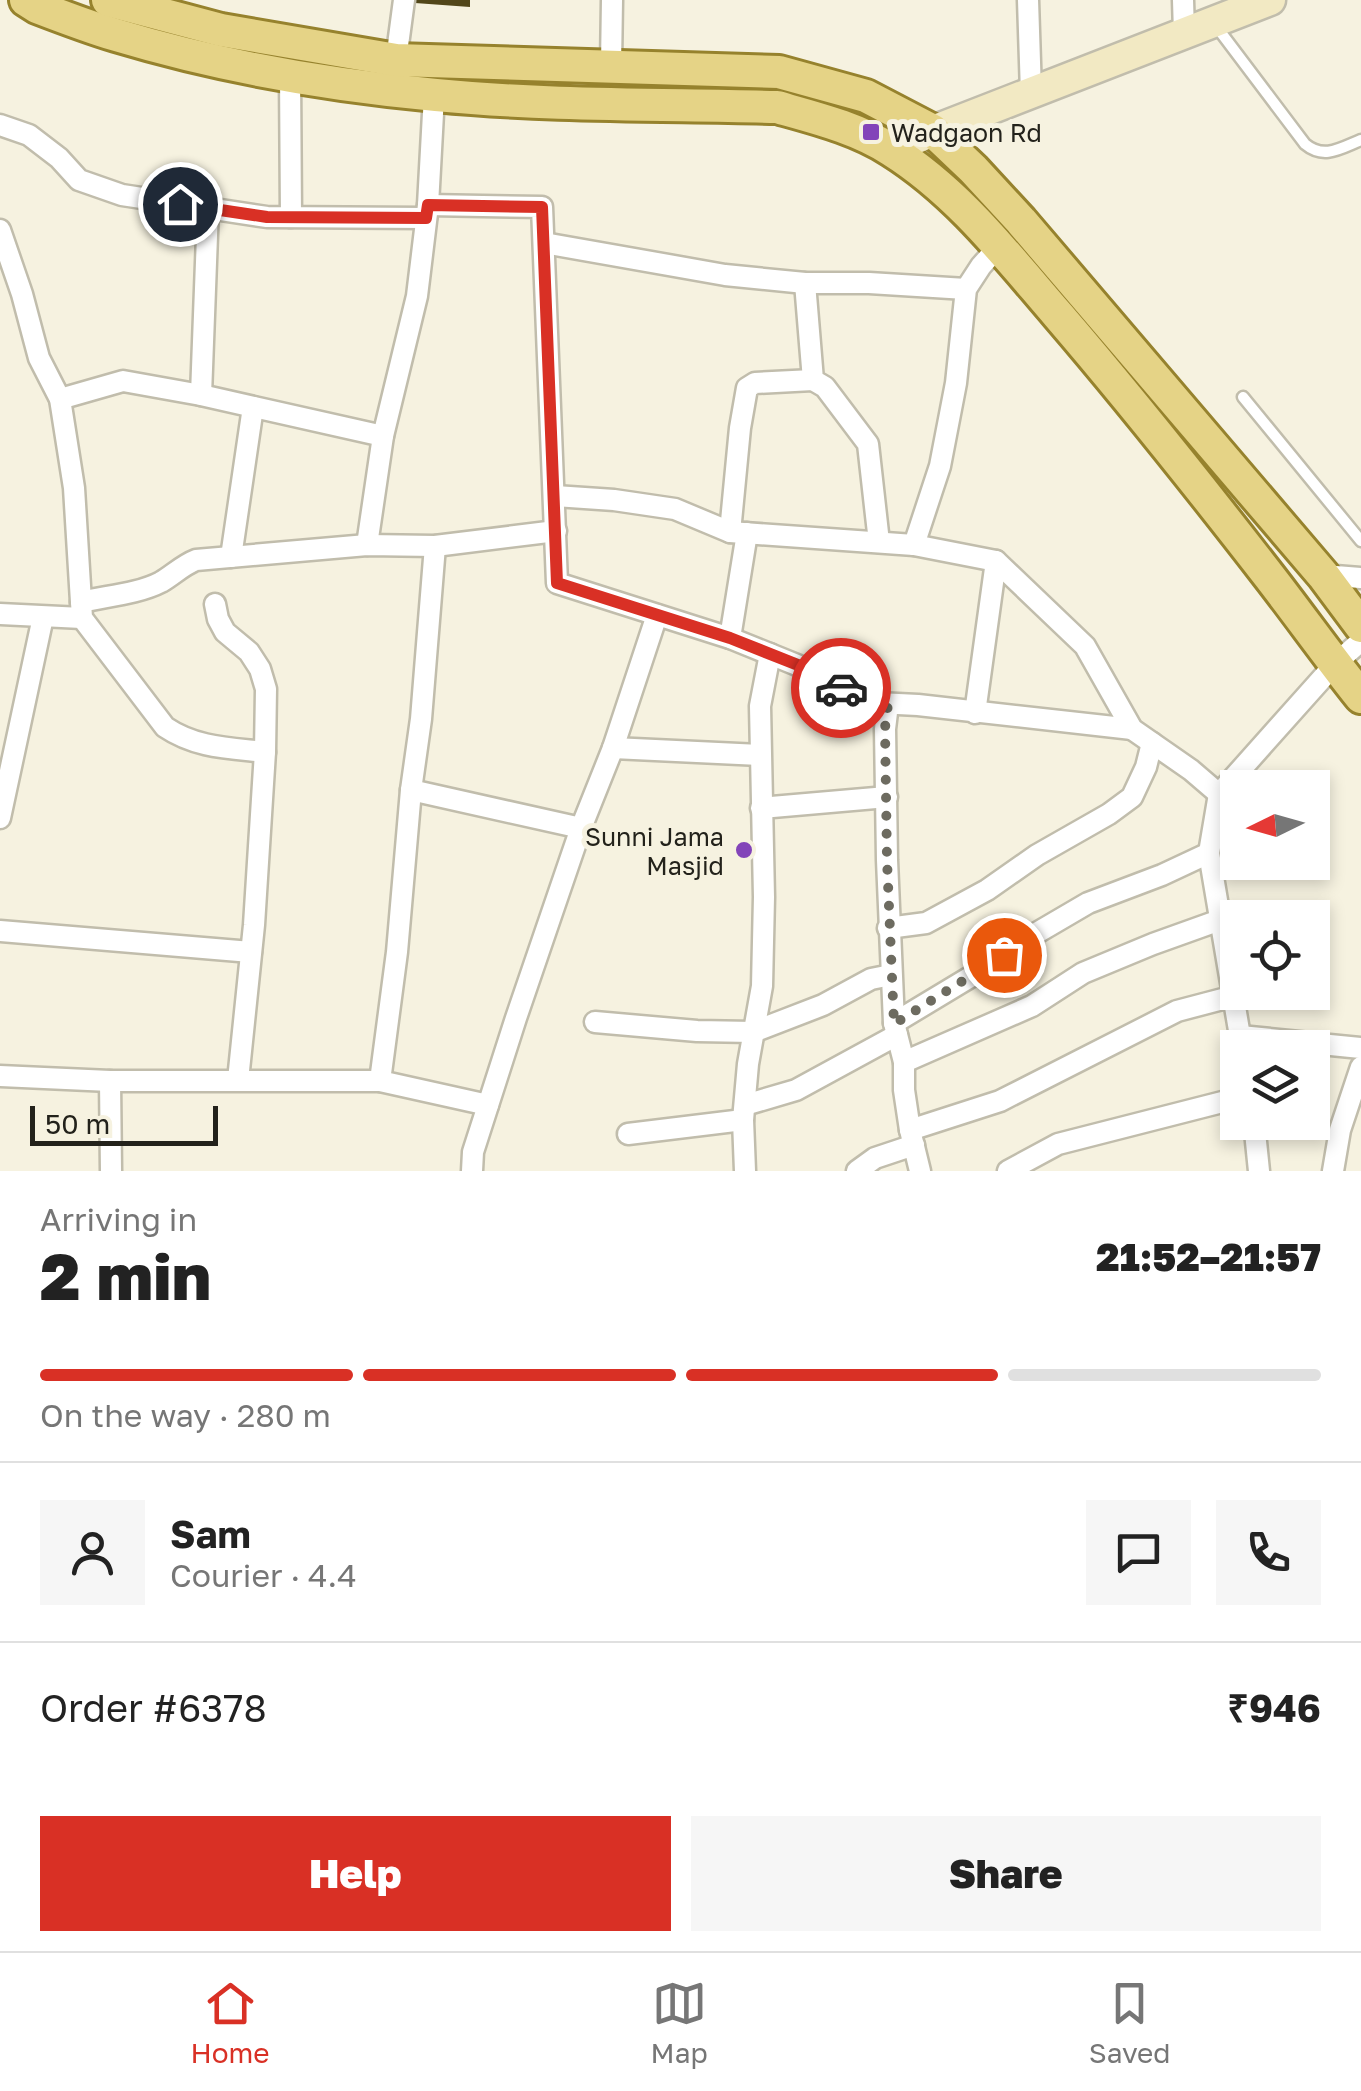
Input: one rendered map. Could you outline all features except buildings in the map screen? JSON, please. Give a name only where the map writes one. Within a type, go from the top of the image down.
[{"type":"main road","points":[[26,0],[37,7],[112,9],[396,60],[779,72],[866,96],[933,131],[973,169],[1323,575],[1361,626]]},
{"type":"main road","points":[[112,9],[204,59],[290,75],[502,100],[777,107],[834,124],[891,150],[949,192],[999,246],[1124,392],[1361,697]]},
{"type":"street","points":[[396,60],[404,0]]},
{"type":"street","points":[[611,65],[612,0]]},
{"type":"street","points":[[1028,0],[1031,92]]},
{"type":"street","points":[[1183,0],[1184,34]]},
{"type":"street","points":[[891,150],[1270,0]]},
{"type":"street","points":[[290,75],[291,217]]},
{"type":"street","points":[[367,545],[382,436],[417,296],[434,95]]},
{"type":"street","points":[[0,126],[29,135],[79,180],[122,195],[208,209],[291,217],[542,207],[557,583],[730,638],[878,703],[1132,729]]},
{"type":"street","points":[[201,394],[208,209]]},
{"type":"street","points":[[0,230],[39,358],[60,399],[74,488],[81,610],[165,727],[199,744],[265,752]]},
{"type":"street","points":[[544,243],[726,275],[805,283],[966,289]]},
{"type":"street","points":[[914,545],[940,466],[956,384],[966,289],[999,246]]},
{"type":"street","points":[[805,283],[813,380]]},
{"type":"street","points":[[730,638],[740,428],[747,388],[754,384],[813,380],[825,386],[868,444],[879,542]]},
{"type":"street","points":[[60,399],[123,382],[201,394],[382,436]]},
{"type":"street","points":[[231,557],[253,406]]},
{"type":"street","points":[[555,496],[676,509],[738,533],[914,545],[996,561],[1085,646],[1132,729],[1219,794]]},
{"type":"street","points":[[0,614],[44,617],[81,610],[162,582],[196,560],[367,545],[436,546],[556,531]]},
{"type":"street","points":[[380,1081],[422,720],[436,546]]},
{"type":"street","points":[[975,712],[996,561]]},
{"type":"street","points":[[1323,575],[1361,578]]},
{"type":"street","points":[[215,604],[225,632],[250,652],[266,689],[251,952],[238,1080]]},
{"type":"street","points":[[472,1171],[474,1152],[516,1018],[657,615]]},
{"type":"street","points":[[0,818],[44,617]]},
{"type":"street","points":[[904,1062],[1032,1006],[1084,973],[1220,920],[1210,852],[1219,794],[1334,664],[1361,640]]},
{"type":"street","points":[[745,1171],[748,1064],[762,986],[760,706],[770,654]]},
{"type":"street","points":[[888,704],[885,728],[891,975],[895,1029],[904,1062],[904,1090],[920,1171]]},
{"type":"street","points":[[888,928],[926,923],[1109,814],[1132,797],[1152,743]]},
{"type":"street","points":[[613,748],[760,755]]},
{"type":"street","points":[[411,790],[581,828]]},
{"type":"street","points":[[761,808],[888,797]]},
{"type":"street","points":[[628,1134],[744,1112],[796,1090],[895,1029],[1035,934],[1088,904],[1210,852]]},
{"type":"street","points":[[0,931],[251,952]]},
{"type":"street","points":[[595,1022],[753,1032],[822,1005],[871,979],[891,975]]},
{"type":"street","points":[[857,1171],[912,1138],[1000,1102],[1177,1011],[1220,1000]]},
{"type":"street","points":[[1330,1046],[1361,1048]]},
{"type":"street","points":[[1332,1171],[1340,1130],[1361,1067]]},
{"type":"street","points":[[0,1076],[110,1082],[380,1081],[488,1106]]},
{"type":"street","points":[[110,1082],[111,1171]]},
{"type":"street","points":[[1008,1171],[1058,1144],[1220,1103]]},
{"type":"street","points":[[1256,1140],[1259,1171]]},
{"type":"lane","points":[[1213,22],[1313,151],[1331,152],[1361,140]]},
{"type":"lane","points":[[1243,398],[1361,541]]},
{"type":"way so far","points":[[841,688],[888,704],[888,928],[894,1024],[1004,955]]},
{"type":"place","name":"Wadgaon Rd","points":[[871,132]]},
{"type":"place","name":"Sunni Jama Masjid","points":[[744,850]]},
{"type":"route","points":[[180,204],[267,217],[426,218],[428,205],[542,207],[557,583],[730,638],[798,665],[841,688]]}]
